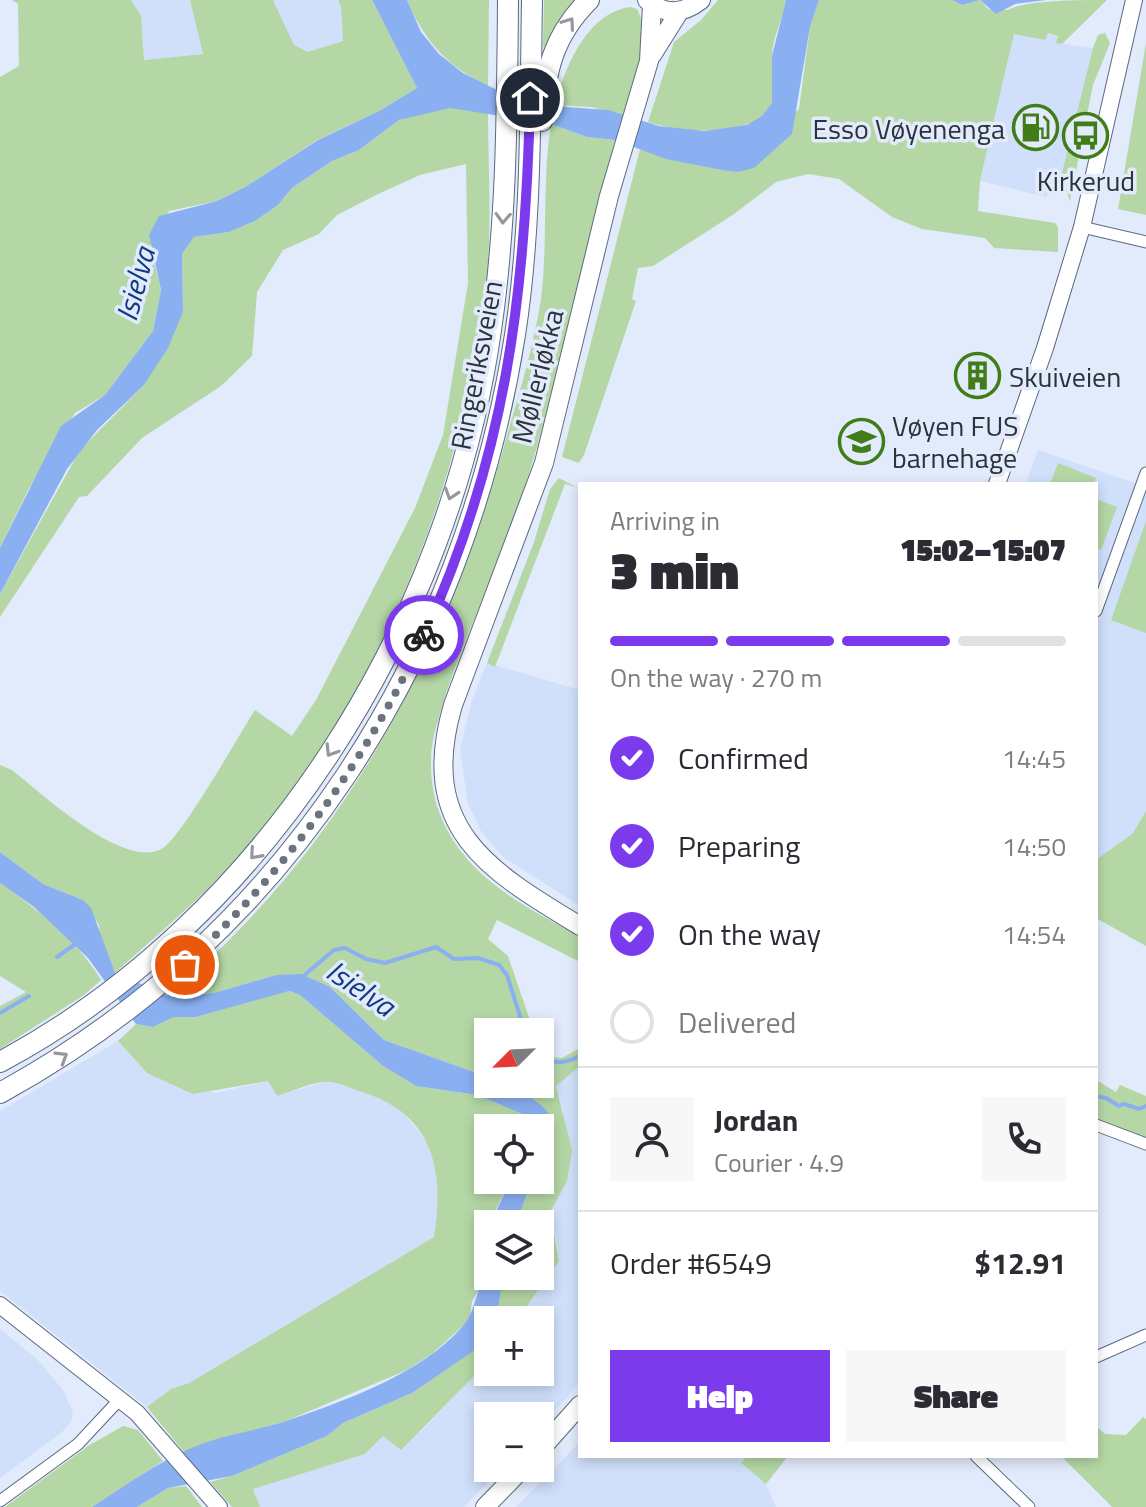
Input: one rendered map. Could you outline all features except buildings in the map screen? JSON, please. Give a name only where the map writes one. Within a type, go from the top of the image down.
[{"type":"highway","points":[[502,0],[508,36]]},
{"type":"highway","name":"Ringeriksveien","points":[[0,1062],[91,1005],[163,948],[231,881],[302,794],[358,706],[396,635],[427,563],[478,403],[494,306],[505,182],[508,0]]},
{"type":"highway","name":"Ringeriksveien","points":[[0,1093],[110,1026],[172,977],[250,900],[326,807],[381,719],[452,574],[498,424],[515,334],[528,183],[532,0]]},
{"type":"highway","points":[[528,183],[540,139],[543,100],[555,49],[566,23],[589,0]]},
{"type":"main road","points":[[649,61],[674,18],[701,0]]},
{"type":"main road","points":[[998,482],[1045,348],[1082,227],[1134,0]]},
{"type":"main road","points":[[649,61],[650,7],[674,18]]},
{"type":"main road","name":"Møllerløkka","points":[[578,925],[499,875],[469,844],[445,787],[444,744],[453,705],[544,463],[609,196],[649,61]]},
{"type":"main road","points":[[0,1305],[120,1399],[149,1426],[219,1507]]},
{"type":"main road","points":[[554,1434],[578,1407]]},
{"type":"main road","points":[[485,1507],[509,1482]]},
{"type":"street","points":[[1082,227],[1146,242]]},
{"type":"street","points":[[1098,605],[1146,473]]},
{"type":"street","points":[[1098,1126],[1146,1144]]},
{"type":"street","points":[[1098,1356],[1146,1335]]},
{"type":"street","points":[[0,1501],[78,1444],[120,1399]]},
{"type":"street","points":[[978,1458],[1029,1507]]},
{"type":"shaded area","points":[[131,0],[190,0],[203,54],[144,60],[141,16]]},
{"type":"shaded area","points":[[273,0],[338,0],[343,41],[308,52],[294,46]]},
{"type":"shaded area","points":[[1047,33],[1058,36],[1057,43],[1093,48],[1062,185],[1046,197],[980,181],[1014,34],[1045,40]]},
{"type":"shaded area","points":[[1038,450],[1146,487],[1146,811],[1133,833],[1098,859],[1098,482],[1027,482]]},
{"type":"shaded area","points":[[487,663],[578,689],[578,905],[503,857],[482,833],[468,804],[460,750],[472,700]]},
{"type":"shaded area","points":[[118,1041],[147,1073],[216,1093],[268,1081],[277,1096],[328,1081],[380,1097],[404,1114],[429,1144],[437,1172],[439,1206],[434,1237],[189,1383],[171,1389],[147,1407],[0,1291],[0,1111]]},
{"type":"shaded area","points":[[578,1068],[578,1384],[554,1412],[554,1402],[474,1402],[474,1482],[488,1482],[464,1507],[260,1507],[253,1489],[365,1454],[383,1436],[420,1432],[474,1376],[474,1386],[554,1386],[554,1306],[527,1306],[539,1290],[554,1290],[554,1263],[558,1249],[554,1210],[551,1210],[567,1181],[563,1110],[556,1086]]},
{"type":"shaded area","points":[[0,1329],[36,1358],[63,1390],[73,1412],[71,1422],[62,1432],[0,1478]]},
{"type":"shaded area","points":[[578,1444],[578,1458],[745,1458],[741,1463],[766,1484],[776,1507],[516,1507],[541,1482],[554,1482],[554,1468]]},
{"type":"green space","points":[[12,0],[131,0],[141,16],[144,60],[203,54],[190,0],[273,0],[294,45],[308,52],[343,41],[338,0],[372,0],[417,88],[379,111],[317,140],[245,187],[217,201],[169,211],[150,246],[161,290],[153,331],[105,395],[75,413],[28,490],[0,548],[0,77],[19,66],[18,4]]},
{"type":"green space","points":[[407,0],[489,0],[488,86],[461,70],[439,51],[421,28]]},
{"type":"green space","points":[[544,0],[579,0],[548,47],[543,47]]},
{"type":"green space","points":[[718,0],[786,0],[773,48],[774,93],[771,105],[762,116],[749,124],[733,128],[696,130],[648,122],[674,42],[701,20]]},
{"type":"green space","points":[[819,0],[952,0],[962,5],[980,0],[988,9],[1008,10],[1040,2],[1107,0],[1062,44],[1056,43],[1058,36],[1048,33],[1045,40],[1014,34],[980,181],[978,211],[1055,223],[1058,227],[1058,252],[994,248],[985,238],[922,229],[892,217],[839,179],[808,174],[776,182],[734,214],[653,266],[638,268],[632,299],[636,301],[584,455],[579,463],[562,457],[640,149],[722,170],[799,109],[810,27]]},
{"type":"green space","points":[[630,7],[637,9],[643,34],[639,62],[623,115],[591,107],[555,105],[565,74],[580,44],[602,20],[615,11]]},
{"type":"green space","points":[[1105,33],[1110,43],[1093,85],[1070,201],[1061,177],[1093,48],[1098,35]]},
{"type":"green space","points":[[1146,43],[1146,215],[1118,209]]},
{"type":"green space","points":[[450,107],[488,112],[489,249],[473,370],[455,447],[431,523],[402,597],[368,668],[328,737],[284,801],[220,876],[115,973],[100,940],[99,925],[83,900],[43,884],[0,852],[0,765],[12,770],[84,827],[128,849],[147,852],[163,848],[172,840],[255,710],[292,736],[316,700],[415,508],[443,435],[468,283],[466,164],[420,175],[378,194],[337,215],[319,234],[283,250],[257,292],[252,356],[221,386],[142,438],[87,496],[79,497],[0,617],[0,594],[80,450],[144,385],[183,312],[182,254],[194,237],[229,232],[255,221],[278,205],[292,188],[332,161],[359,150],[399,120]]},
{"type":"green space","points":[[551,124],[587,137],[615,140],[531,468],[506,542],[450,682],[433,740],[431,764],[437,806],[460,851],[495,885],[578,935],[578,961],[497,920],[488,939],[508,956],[529,1018],[474,1018],[474,1072],[384,1040],[330,987],[276,975],[214,993],[168,996],[230,939],[285,879],[334,815],[378,747],[416,676],[450,602],[479,525],[525,373],[543,278]]},
{"type":"green space","points":[[1058,463],[1096,478],[1095,482],[1051,482]]},
{"type":"green space","points":[[559,478],[576,487],[565,484],[495,667],[487,663],[534,542],[550,489]]},
{"type":"green space","points":[[1098,500],[1117,507],[1101,550],[1098,549]]},
{"type":"green space","points":[[1146,521],[1146,633],[1111,620]]},
{"type":"green space","points":[[1146,811],[1146,946],[1098,919],[1098,859],[1133,833]]},
{"type":"green space","points":[[0,883],[69,939],[101,980],[84,995],[0,1049],[0,1006],[26,992],[0,976]]},
{"type":"green space","points":[[288,991],[300,995],[383,1066],[416,1086],[474,1095],[474,1098],[484,1098],[522,1114],[474,1114],[474,1194],[504,1194],[495,1210],[474,1210],[474,1290],[479,1290],[464,1325],[433,1353],[407,1370],[286,1421],[184,1452],[147,1407],[171,1389],[189,1383],[434,1237],[437,1212],[435,1166],[428,1146],[403,1113],[384,1101],[330,1082],[311,1084],[277,1096],[268,1081],[193,1094],[147,1073],[118,1041],[136,1024],[153,1027],[174,1017],[196,1017]]},
{"type":"green space","points":[[578,1049],[578,1068],[556,1086],[572,1150],[567,1181],[551,1210],[521,1210],[527,1194],[554,1194],[554,1114],[545,1114],[544,1108],[526,1098],[554,1098],[554,1057],[562,1058]]},
{"type":"green space","points":[[1098,1081],[1116,1092],[1120,1085],[1146,1096],[1146,1139],[1123,1135],[1098,1120]]},
{"type":"green space","points":[[554,1234],[559,1261],[554,1268]]},
{"type":"green space","points":[[500,1290],[538,1290],[527,1306],[496,1306]]},
{"type":"green space","points":[[474,1349],[474,1376],[401,1450],[383,1436],[365,1454],[253,1489],[260,1507],[232,1507],[210,1482],[232,1476],[327,1436],[343,1423],[412,1393]]},
{"type":"green space","points":[[1143,1417],[1146,1419],[1146,1507],[1112,1507],[1063,1458],[1098,1458],[1098,1428],[1105,1434],[1126,1435]]},
{"type":"green space","points":[[123,1426],[138,1430],[163,1461],[92,1507],[5,1507],[88,1446]]},
{"type":"green space","points":[[745,1458],[786,1458],[766,1484],[741,1463]]},
{"type":"green space","points":[[186,1486],[202,1507],[137,1507],[168,1488]]},
{"type":"water","points":[[372,0],[407,0],[421,32],[439,54],[463,73],[509,96],[567,107],[608,110],[659,126],[705,131],[747,125],[762,116],[772,103],[772,56],[786,0],[819,0],[810,27],[792,134],[754,168],[738,172],[666,159],[615,140],[587,137],[551,124],[450,108],[399,120],[359,150],[332,161],[292,188],[278,205],[255,221],[229,232],[194,237],[182,254],[183,312],[168,348],[144,385],[97,430],[67,469],[0,594],[0,548],[61,426],[105,395],[153,331],[161,290],[149,235],[159,216],[217,201],[245,187],[318,140],[379,111],[417,88]]},
{"type":"water","points":[[952,0],[980,0],[962,5]]},
{"type":"water","points":[[980,0],[1046,0],[1015,4],[996,14]]},
{"type":"water","points":[[0,852],[43,884],[83,900],[91,908],[115,973],[172,997],[214,993],[276,975],[301,974],[330,987],[384,1040],[474,1072],[474,1095],[416,1086],[383,1066],[300,995],[289,991],[196,1017],[174,1017],[153,1027],[136,1024],[88,958],[34,907],[0,883]]},
{"type":"water","points":[[484,1098],[531,1098],[549,1114],[522,1114]]},
{"type":"water","points":[[504,1194],[527,1194],[521,1210],[497,1210]]},
{"type":"water","points":[[479,1290],[501,1290],[498,1306],[474,1306],[474,1351],[412,1393],[343,1423],[327,1436],[232,1476],[168,1488],[137,1507],[92,1507],[189,1449],[286,1421],[381,1384],[426,1359],[446,1343],[463,1326],[473,1309]]},
{"type":"waterway","points":[[57,957],[78,942]]},
{"type":"waterway","name":"Isielva","points":[[301,978],[334,950],[345,948],[366,959],[385,963],[436,947],[454,959],[478,958],[499,965],[507,975],[521,1018]]},
{"type":"waterway","points":[[0,1013],[29,996]]},
{"type":"waterway","points":[[554,1061],[578,1057]]},
{"type":"waterway","points":[[1098,1096],[1119,1106],[1124,1104],[1139,1109],[1146,1106]]},
{"type":"way so far","points":[[185,965],[273,875],[326,807],[370,740],[424,635]]},
{"type":"place","name":"Esso Vøyenenga","points":[[1036,128]]},
{"type":"place","name":"Kirkerud","points":[[1086,135]]},
{"type":"place","name":"Skuiveien","points":[[978,376]]},
{"type":"place","name":"Vøyen FUS barnehage","points":[[861,441]]},
{"type":"route","points":[[424,635],[452,574],[498,424],[515,334],[524,254],[530,98]]}]
